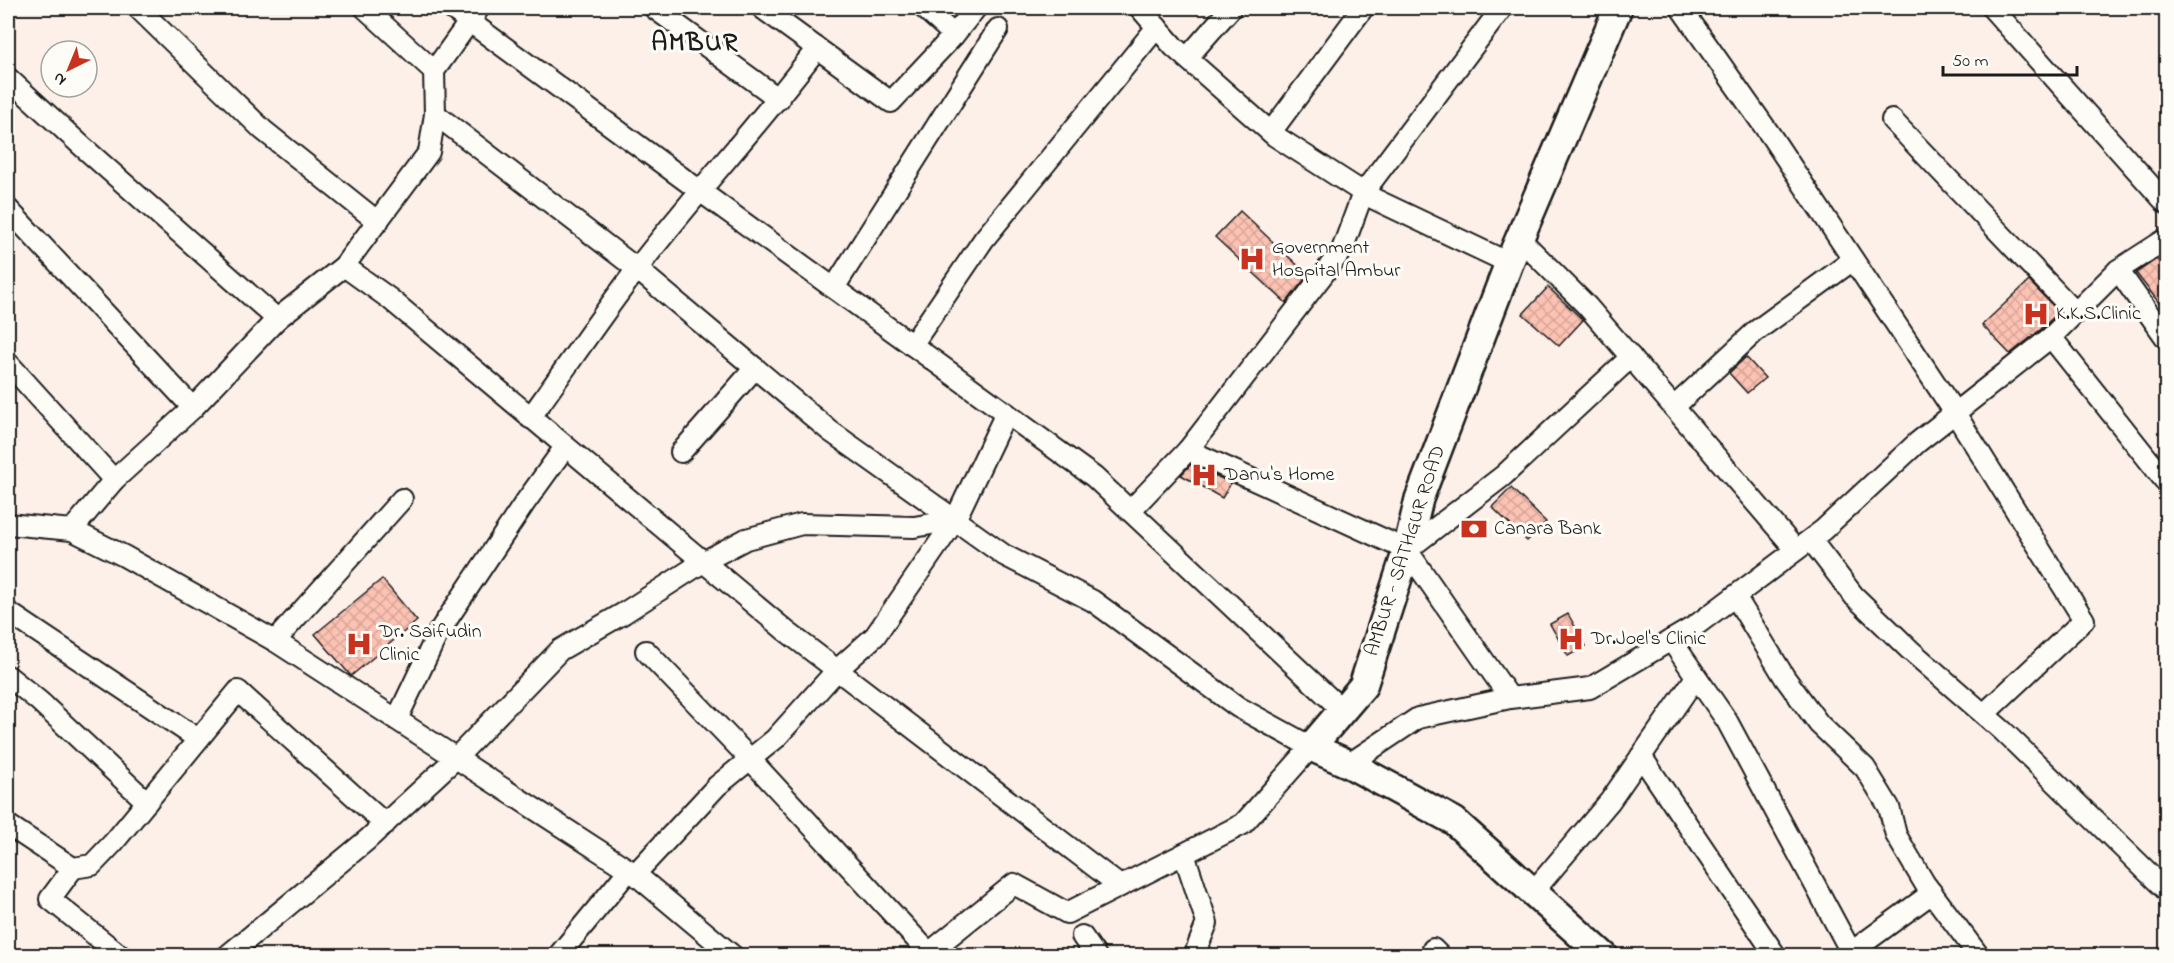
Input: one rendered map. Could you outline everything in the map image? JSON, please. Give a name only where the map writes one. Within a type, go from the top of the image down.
[{"type":"main road","name":"AMBUR - SATHGUR ROAD","points":[[1311,747],[1363,686],[1407,550],[1419,499],[1519,238],[1618,8]]},
{"type":"main road","points":[[1311,747],[1349,764],[1454,821],[1604,956]]},
{"type":"street","points":[[138,8],[263,130],[378,222]]},
{"type":"street","points":[[365,8],[434,71]]},
{"type":"street","points":[[451,8],[474,15],[700,191],[1094,477],[1342,711]]},
{"type":"street","points":[[654,8],[779,99]]},
{"type":"street","points":[[762,8],[891,102],[976,8]]},
{"type":"street","points":[[924,8],[954,35]]},
{"type":"street","points":[[1140,8],[1186,58],[1271,132],[1364,193],[1509,263]]},
{"type":"street","points":[[1186,58],[1230,8]]},
{"type":"street","points":[[1271,132],[1363,8]]},
{"type":"street","points":[[1130,511],[1188,450],[1342,250],[1364,193],[1502,8]]},
{"type":"street","points":[[1681,8],[1771,136],[1955,413],[2084,620],[1984,714]]},
{"type":"street","points":[[1992,8],[2166,203]]},
{"type":"street","points":[[72,530],[114,480],[193,408],[277,319],[344,267],[429,152],[435,114],[434,71],[474,15]]},
{"type":"street","points":[[912,345],[984,238],[1157,27]]},
{"type":"street","points":[[834,288],[998,29]]},
{"type":"street","points":[[531,418],[637,269],[779,99],[817,48]]},
{"type":"street","points":[[8,78],[277,319]]},
{"type":"street","points":[[435,114],[637,269],[830,431],[1004,555],[1093,602],[1238,707],[1311,747],[1243,824],[1067,913],[1014,884],[927,954],[750,759],[646,651]]},
{"type":"street","points":[[1892,120],[2076,312]]},
{"type":"street","points":[[8,209],[193,408]]},
{"type":"street","points":[[1519,238],[1587,306],[1674,407],[1854,597],[1984,714],[2166,890]]},
{"type":"street","points":[[1349,764],[1418,718],[1510,698],[1590,688],[1695,626],[1804,545],[1918,442],[2051,337],[2118,270],[2166,239]]},
{"type":"street","points":[[1674,407],[1756,331],[1853,260]]},
{"type":"street","points":[[344,267],[390,299],[703,562],[837,670],[1120,886]]},
{"type":"street","points":[[2118,270],[2166,338]]},
{"type":"street","points":[[2051,337],[2166,482]]},
{"type":"street","points":[[1407,550],[1503,477],[1631,357]]},
{"type":"street","points":[[8,363],[114,480]]},
{"type":"street","points":[[681,452],[755,368]]},
{"type":"street","points":[[558,956],[632,872],[717,786],[775,738],[837,670],[875,636],[955,520],[1006,413]]},
{"type":"street","points":[[397,719],[438,633],[565,447]]},
{"type":"street","points":[[1188,450],[1407,550],[1510,698]]},
{"type":"street","points":[[275,641],[402,499]]},
{"type":"street","points":[[227,956],[385,824],[456,758],[560,650],[624,613],[703,562],[746,539],[802,524],[914,527],[955,520]]},
{"type":"street","points":[[8,524],[72,530],[124,556],[275,641],[632,872],[733,956]]},
{"type":"street","points":[[1735,596],[1785,678],[1820,724],[1865,768],[1889,807],[1896,835],[1932,893],[1979,956]]},
{"type":"street","points":[[8,612],[198,740]]},
{"type":"street","points":[[1671,640],[1727,721],[1849,954],[1932,893]]},
{"type":"street","points":[[8,676],[39,701],[147,802]]},
{"type":"street","points":[[1533,891],[1610,801],[1696,677]]},
{"type":"street","points":[[8,825],[73,868],[92,865],[114,842],[238,691],[385,824]]},
{"type":"street","points":[[1641,756],[1776,956]]},
{"type":"street","points":[[1184,854],[1207,923],[1194,956]]},
{"type":"street","points":[[73,868],[50,899],[121,956]]},
{"type":"street","points":[[1082,936],[1096,956]]},
{"type":"building","points":[[1240,211],[1308,275],[1286,303],[1215,237]]},
{"type":"building","points":[[2157,259],[2166,270],[2166,312],[2136,273]]},
{"type":"building","points":[[2029,281],[2059,312],[2010,354],[1982,325]]},
{"type":"building","points":[[1548,287],[1583,320],[1559,346],[1523,314]]},
{"type":"building","points":[[1746,357],[1765,378],[1747,393],[1729,373]]},
{"type":"building","points":[[1191,464],[1231,483],[1222,498],[1181,475]]},
{"type":"building","points":[[1511,488],[1546,522],[1527,541],[1492,507]]},
{"type":"building","points":[[382,579],[417,621],[351,676],[315,634]]},
{"type":"building","points":[[1568,614],[1586,646],[1568,656],[1550,624]]},
{"type":"place","name":"Government Hospital Ambur","points":[[1252,259]]},
{"type":"place","name":"K.K.S.Clinic","points":[[2036,314]]},
{"type":"place","name":"Danu's Home","points":[[1204,475]]},
{"type":"place","name":"Canara Bank","points":[[1474,529]]},
{"type":"place","name":"Dr.Joel's Clinic","points":[[1571,639]]},
{"type":"place","name":"Dr. Saifudin Clinic","points":[[359,644]]},
{"type":"district","name":"AMBUR","points":[[695,44]]}]
